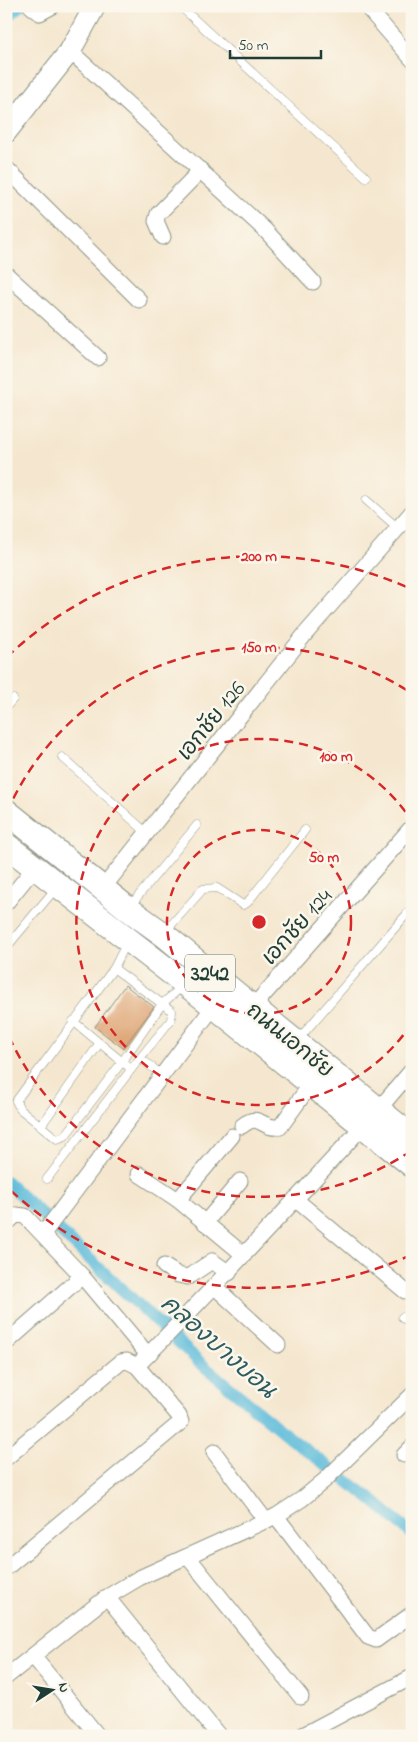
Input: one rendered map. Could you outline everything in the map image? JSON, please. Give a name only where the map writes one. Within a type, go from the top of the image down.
[{"type":"main road","points":[[6,132],[70,51],[96,6]]},
{"type":"main road","name":"ถนนเอกชัย","points":[[6,811],[127,908],[163,934],[296,1042],[371,1118],[412,1165]]},
{"type":"main road","name":"ถนนเอกชัย","points":[[6,844],[311,1084],[371,1118],[412,1137]]},
{"type":"street","points":[[32,8],[40,13],[53,6]]},
{"type":"street","points":[[366,6],[412,59]]},
{"type":"street","points":[[70,51],[265,230],[313,282]]},
{"type":"street","points":[[6,168],[139,300]]},
{"type":"street","points":[[163,237],[156,220],[158,214],[201,170]]},
{"type":"street","points":[[6,274],[98,358]]},
{"type":"street","name":"เอกชัย 126","points":[[103,888],[306,633],[412,512]]},
{"type":"street","name":"เอกชัย 124","points":[[252,1008],[412,828]]},
{"type":"street","points":[[6,903],[35,867]]},
{"type":"street","points":[[46,1230],[214,1006]]},
{"type":"street","points":[[6,1458],[121,1362],[142,1361],[229,1273],[371,1118],[412,1070]]},
{"type":"street","points":[[178,1200],[237,1131],[250,1119],[255,1118],[270,1127],[281,1126],[311,1084]]},
{"type":"street","points":[[139,1174],[178,1200],[244,1255]]},
{"type":"street","points":[[205,1223],[240,1181]]},
{"type":"street","points":[[295,1199],[405,1291]]},
{"type":"street","points":[[6,1224],[16,1215],[22,1214],[46,1230],[82,1276],[142,1361],[179,1416],[181,1422],[6,1568]]},
{"type":"street","points":[[164,1266],[178,1275],[188,1277],[212,1261],[229,1273]]},
{"type":"street","points":[[6,1343],[82,1276]]},
{"type":"street","points":[[215,1287],[278,1345]]},
{"type":"street","points":[[6,1676],[107,1597],[139,1578],[188,1558],[271,1518],[325,1480],[412,1395]]},
{"type":"street","points":[[214,1452],[368,1636],[376,1640],[412,1614]]},
{"type":"street","points":[[188,1558],[301,1697]]},
{"type":"street","points":[[107,1597],[219,1736]]},
{"type":"street","points":[[33,1656],[98,1736]]},
{"type":"street","points":[[301,1736],[412,1677]]},
{"type":"lane","points":[[180,6],[366,177]]},
{"type":"lane","points":[[366,500],[398,528]]},
{"type":"lane","points":[[6,707],[12,698]]},
{"type":"lane","points":[[62,757],[147,833]]},
{"type":"lane","points":[[127,908],[197,824]]},
{"type":"lane","points":[[163,934],[203,889],[218,888],[243,905],[247,903],[305,830]]},
{"type":"lane","points":[[6,948],[58,886]]},
{"type":"lane","points":[[296,1042],[412,908]]},
{"type":"lane","points":[[127,940],[114,968],[73,1021],[16,1101],[20,1109],[57,1139],[65,1136],[122,1062],[162,1004],[185,984]]},
{"type":"lane","points":[[47,1179],[171,1020],[172,1011],[114,968]]},
{"type":"lane","points":[[73,1021],[131,1070]]},
{"type":"lane","points":[[41,1126],[99,1044]]},
{"type":"lane","points":[[140,1058],[162,1075]]},
{"type":"lane","points":[[402,1317],[412,1325]]},
{"type":"building","points":[[125,985],[154,1007],[123,1048],[95,1027]]},
{"type":"waterway","points":[[6,17],[20,6]]},
{"type":"waterway","name":"คลองบางบอน","points":[[6,1181],[205,1367],[289,1437],[371,1499],[412,1534]]}]
